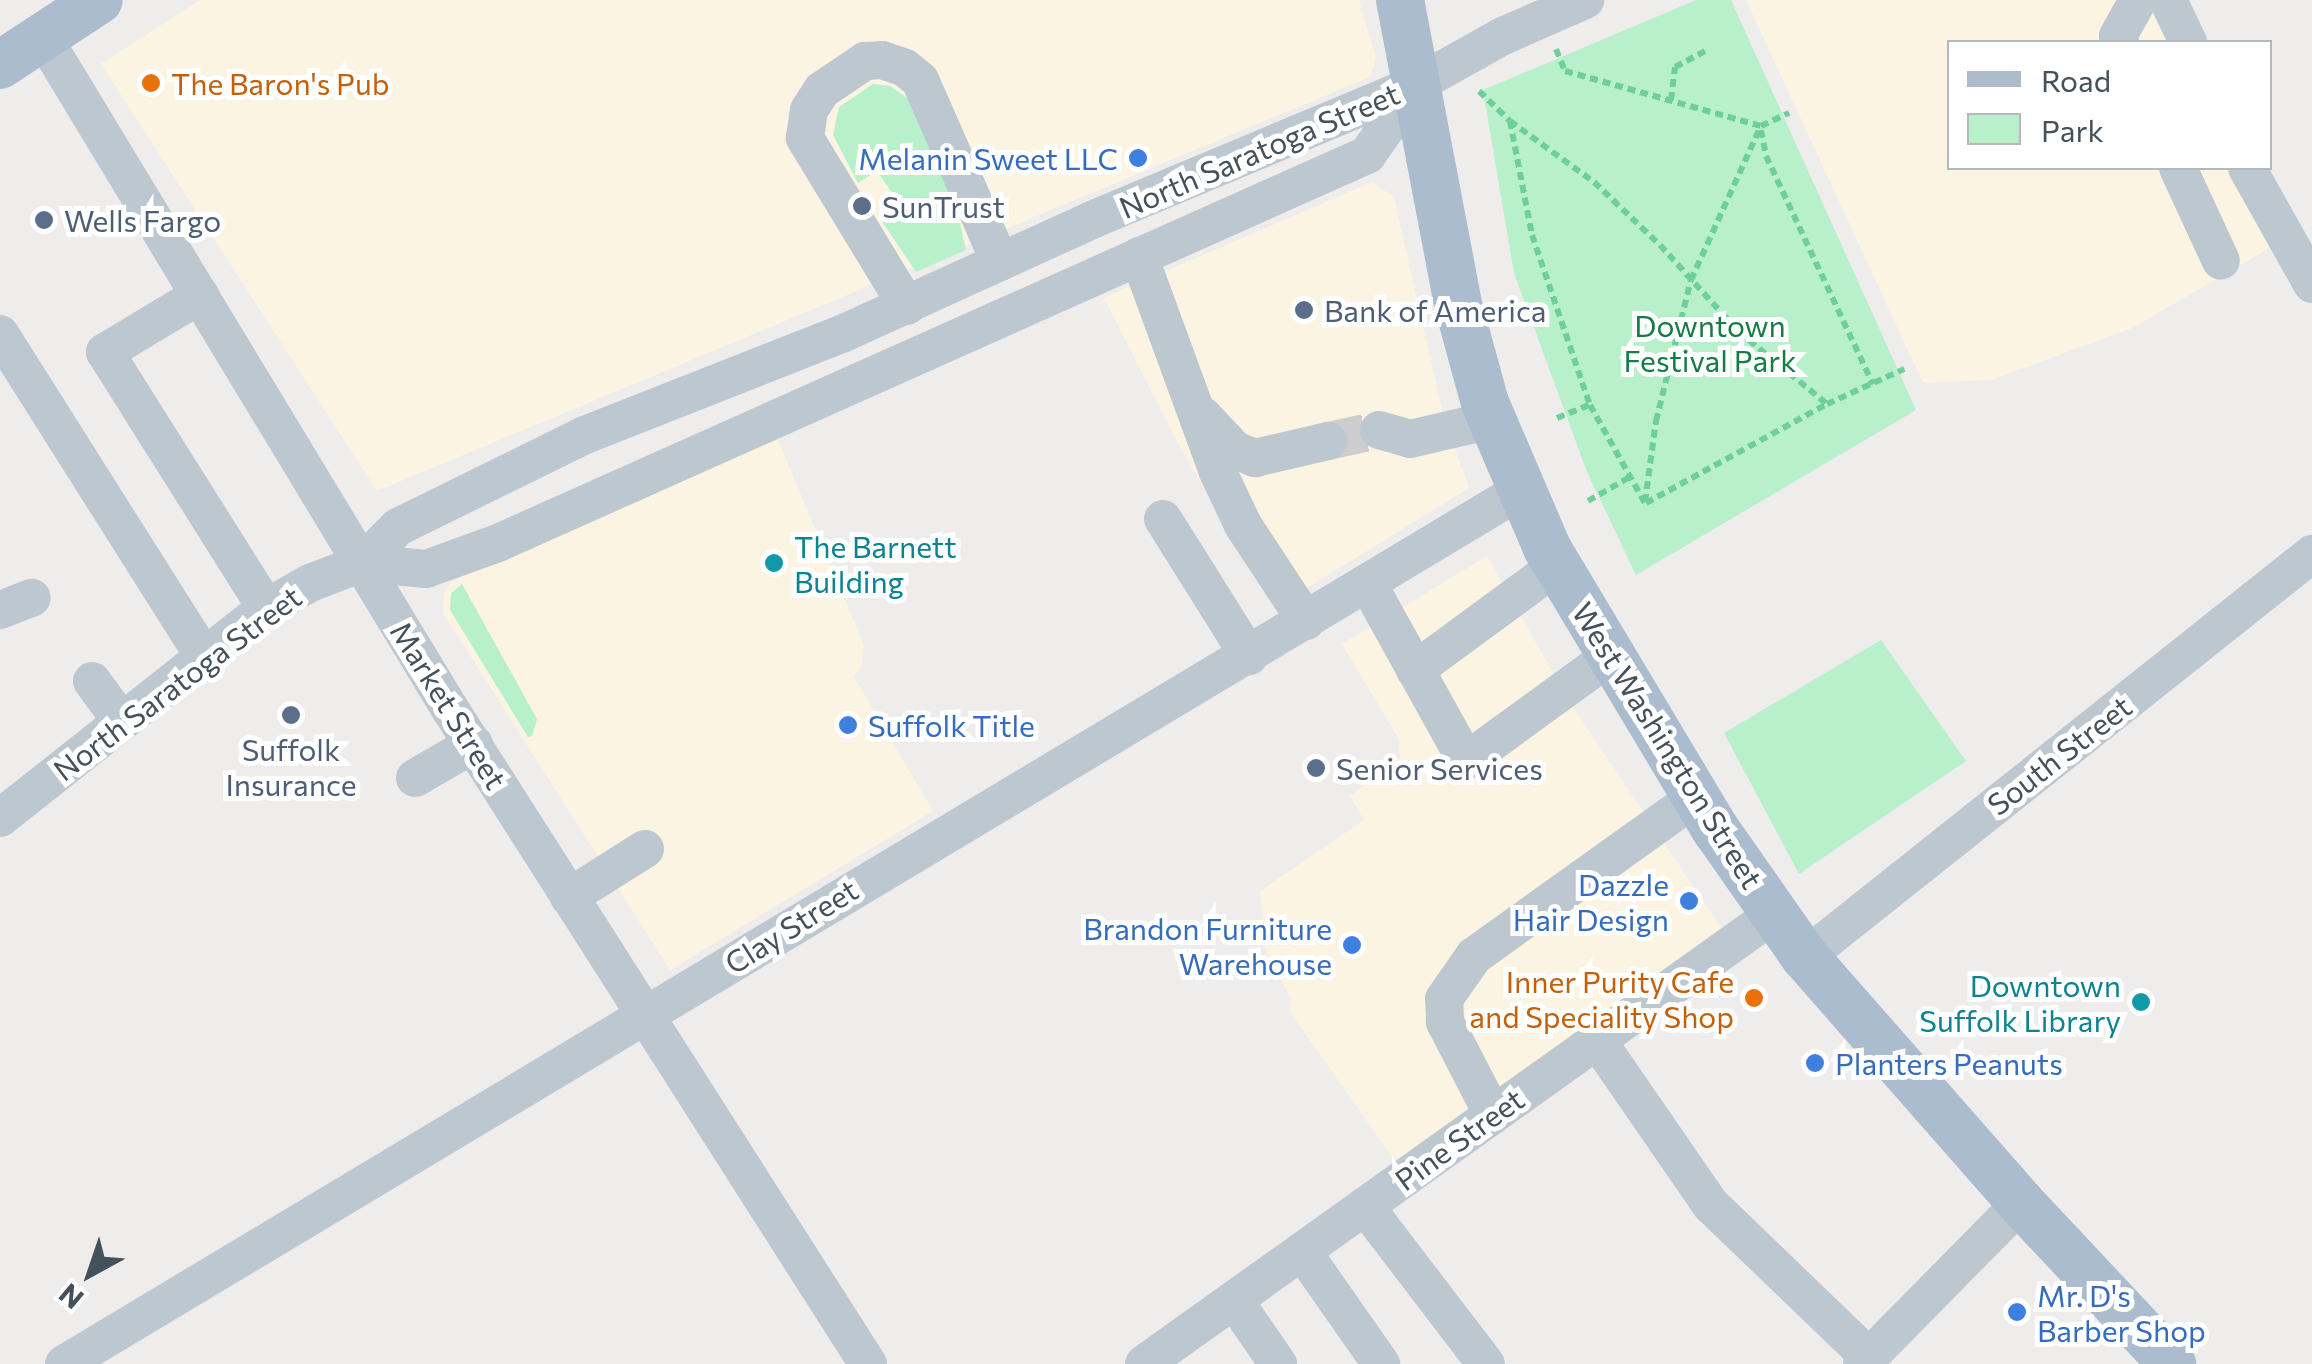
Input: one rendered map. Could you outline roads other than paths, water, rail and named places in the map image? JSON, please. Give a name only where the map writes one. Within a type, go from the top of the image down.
[{"type":"main road","points":[[0,65],[99,0]]},
{"type":"main road","name":"West Washington Street","points":[[1400,0],[1459,308],[1492,420],[1520,491],[1558,565],[1696,797],[1805,957],[2021,1203],[2172,1364]]},
{"type":"street","points":[[1417,84],[1502,36],[1585,0]]},
{"type":"street","points":[[2119,40],[2138,0]]},
{"type":"street","points":[[2168,0],[2187,40]]},
{"type":"street","name":"Market Street","points":[[43,37],[474,744],[868,1364]]},
{"type":"street","points":[[907,306],[805,138],[810,110],[822,90],[864,61],[882,60],[905,68],[920,80],[1000,262]]},
{"type":"street","name":"North Saratoga Street","points":[[362,563],[426,569],[498,543],[1367,155],[1417,84]]},
{"type":"street","name":"North Saratoga Street","points":[[0,818],[266,608],[310,583],[362,563],[398,527],[585,435],[907,306],[1000,262],[1417,84]]},
{"type":"street","points":[[2179,170],[2222,260]]},
{"type":"street","points":[[2247,170],[2312,284]]},
{"type":"street","points":[[1138,256],[1194,408],[1243,525],[1306,621]]},
{"type":"street","points":[[200,295],[105,352],[266,608]]},
{"type":"street","points":[[0,334],[204,657]]},
{"type":"street","points":[[1194,408],[1235,450],[1255,458],[1328,442]]},
{"type":"street","points":[[1379,430],[1410,439],[1492,420]]},
{"type":"street","name":"Clay Street","points":[[64,1364],[1520,491]]},
{"type":"street","points":[[1163,519],[1249,656]]},
{"type":"street","name":"South Street","points":[[1805,957],[2312,554]]},
{"type":"street","points":[[1415,670],[1558,565]]},
{"type":"street","points":[[1368,584],[1466,761],[1612,655]]},
{"type":"street","points":[[92,681],[122,722]]},
{"type":"street","points":[[415,778],[474,744]]},
{"type":"street","points":[[1493,1115],[1445,1022],[1444,999],[1474,956],[1696,797]]},
{"type":"street","points":[[570,897],[645,848]]},
{"type":"street","name":"Pine Street","points":[[1144,1364],[1774,914]]},
{"type":"street","points":[[1598,1040],[1711,1205],[1866,1361],[2021,1203]]},
{"type":"street","points":[[1365,1206],[1486,1364]]},
{"type":"street","points":[[1302,1251],[1382,1364]]},
{"type":"street","points":[[1234,1300],[1278,1364]]},
{"type":"tunnel","points":[[1328,441],[1379,430]]},
{"type":"place","name":"The Baron's Pub","points":[[151,83]]},
{"type":"place","name":"Melanin Sweet LLC","points":[[1138,158]]},
{"type":"place","name":"SunTrust","points":[[862,206]]},
{"type":"place","name":"Wells Fargo","points":[[44,220]]},
{"type":"place","name":"Bank of America","points":[[1304,310]]},
{"type":"place","name":"The Barnett Building","points":[[774,563]]},
{"type":"place","name":"Suffolk Insurance","points":[[291,715]]},
{"type":"place","name":"Suffolk Title","points":[[848,725]]},
{"type":"place","name":"Senior Services","points":[[1316,768]]},
{"type":"place","name":"Dazzle Hair Design","points":[[1689,901]]},
{"type":"place","name":"Brandon Furniture Warehouse","points":[[1352,945]]},
{"type":"place","name":"Inner Purity Cafe and Speciality Shop","points":[[1754,998]]},
{"type":"place","name":"Downtown Suffolk Library","points":[[2141,1002]]},
{"type":"place","name":"Planters Peanuts","points":[[1815,1063]]},
{"type":"place","name":"Mr. D's Barber Shop","points":[[2017,1312]]},
{"type":"park label","name":"Downtown Festival Park","points":[[1710,342]]}]
